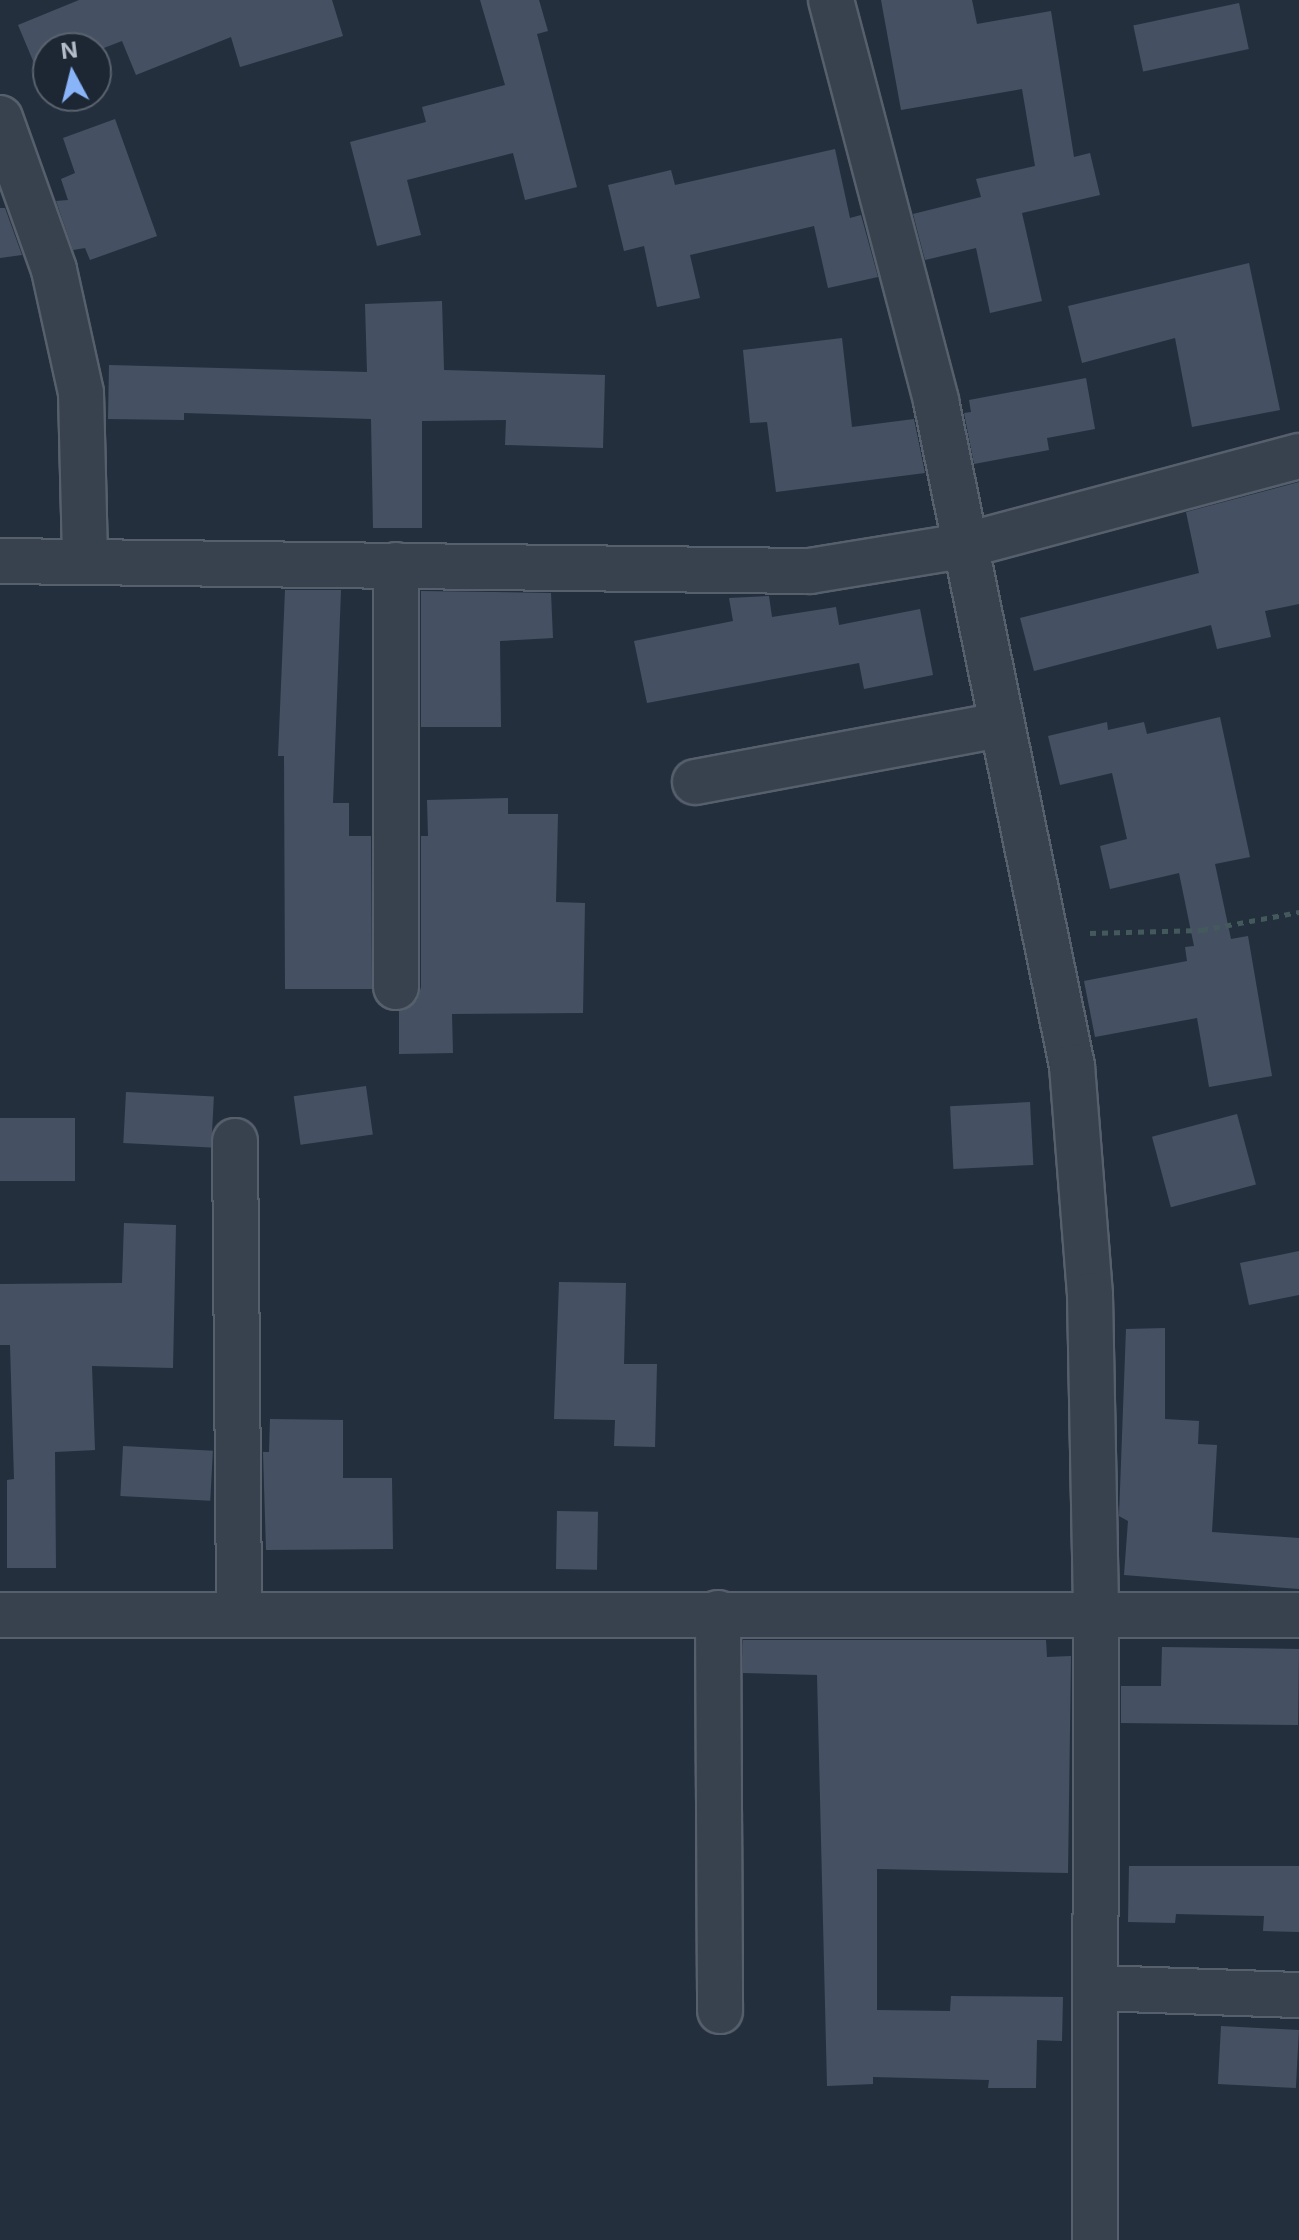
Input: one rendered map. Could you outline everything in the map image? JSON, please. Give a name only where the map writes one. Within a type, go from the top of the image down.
[{"type":"street","points":[[831,0],[936,401],[963,546],[1072,1066],[1090,1295],[1096,1612],[1095,2240]]},
{"type":"street","points":[[0,118],[54,270],[81,393],[85,561]]},
{"type":"street","points":[[0,561],[810,571],[963,546],[1299,456]]},
{"type":"street","points":[[396,565],[396,987]]},
{"type":"street","points":[[695,782],[1000,725]]},
{"type":"street","points":[[235,1141],[239,1614]]},
{"type":"street","points":[[0,1615],[1096,1612],[1299,1615]]},
{"type":"street","points":[[718,1613],[720,2011]]},
{"type":"street","points":[[1096,1988],[1298,1995]]},
{"type":"path","points":[[1045,935],[1202,930],[1299,912]]},
{"type":"building","points":[[79,0],[332,0],[343,36],[240,67],[231,37],[136,75],[122,41],[112,45],[112,32],[32,32],[32,58],[18,25]]},
{"type":"building","points":[[480,0],[539,0],[548,31],[537,34],[577,187],[525,200],[513,153],[407,180],[421,235],[377,246],[350,142],[426,122],[422,107],[505,85]]},
{"type":"building","points":[[881,0],[972,0],[977,24],[1051,11],[1074,157],[1090,153],[1100,195],[1022,213],[1042,301],[990,313],[976,248],[925,260],[913,214],[981,197],[976,179],[1035,166],[1022,89],[901,110]]},
{"type":"building","points":[[1239,3],[1249,49],[1143,71],[1133,25]]},
{"type":"building","points":[[115,119],[157,236],[90,260],[85,248],[73,250],[56,201],[68,200],[61,179],[75,173],[63,138]]},
{"type":"building","points":[[835,149],[850,218],[861,215],[878,277],[828,288],[814,226],[690,255],[700,298],[657,307],[644,246],[624,251],[608,185],[671,170],[675,185]]},
{"type":"building","points":[[0,208],[5,208],[22,255],[0,258]]},
{"type":"building","points":[[1249,263],[1280,410],[1192,427],[1175,338],[1082,363],[1068,306]]},
{"type":"building","points":[[442,301],[444,370],[605,375],[603,448],[505,445],[506,420],[422,421],[422,528],[373,528],[371,419],[184,413],[184,420],[108,419],[109,365],[367,372],[365,304]]},
{"type":"building","points":[[842,338],[852,427],[914,419],[925,473],[776,492],[767,422],[750,423],[743,350]]},
{"type":"building","points":[[1086,378],[1095,429],[1047,438],[1049,450],[974,464],[964,413],[971,412],[969,400]]},
{"type":"building","points":[[1299,482],[1299,604],[1265,611],[1271,637],[1217,649],[1211,625],[1034,671],[1020,618],[1199,573],[1186,512]]},
{"type":"building","points":[[285,590],[341,590],[333,803],[349,803],[349,836],[371,836],[372,989],[285,989],[284,756],[278,756]]},
{"type":"building","points":[[421,591],[551,593],[553,638],[500,641],[501,727],[421,727]]},
{"type":"building","points":[[769,596],[772,617],[836,607],[839,625],[920,609],[933,675],[864,689],[859,663],[647,703],[634,641],[733,621],[729,598]]},
{"type":"building","points":[[1220,717],[1250,857],[1215,864],[1231,939],[1248,936],[1272,1076],[1209,1087],[1197,1018],[1095,1037],[1084,981],[1187,961],[1185,947],[1194,946],[1179,873],[1110,889],[1100,846],[1127,839],[1112,773],[1060,785],[1048,736],[1107,722],[1108,730],[1144,722],[1147,734]]},
{"type":"building","points":[[508,798],[508,814],[558,814],[556,902],[585,903],[583,1013],[452,1014],[453,1053],[399,1054],[399,1011],[417,1000],[421,987],[421,836],[428,836],[427,800]]},
{"type":"building","points":[[366,1086],[373,1135],[301,1145],[294,1096]]},
{"type":"building","points":[[126,1092],[214,1097],[211,1148],[123,1143]]},
{"type":"building","points":[[1030,1102],[1033,1165],[953,1169],[950,1106]]},
{"type":"building","points":[[1237,1114],[1256,1185],[1171,1207],[1152,1137]]},
{"type":"building","points":[[0,1118],[75,1118],[75,1181],[0,1181]]},
{"type":"building","points":[[124,1223],[176,1225],[173,1368],[92,1366],[95,1450],[55,1452],[56,1568],[7,1568],[7,1480],[14,1479],[10,1345],[0,1345],[0,1284],[122,1283]]},
{"type":"building","points":[[1299,1251],[1299,1295],[1249,1305],[1240,1263]]},
{"type":"building","points":[[559,1282],[626,1283],[624,1364],[657,1364],[655,1447],[614,1446],[615,1420],[554,1419]]},
{"type":"building","points":[[1165,1328],[1165,1419],[1199,1421],[1198,1444],[1217,1445],[1212,1532],[1299,1538],[1299,1589],[1124,1575],[1128,1521],[1119,1516],[1126,1329]]},
{"type":"building","points":[[270,1419],[343,1420],[343,1478],[392,1478],[393,1549],[266,1550],[263,1452],[269,1452]]},
{"type":"building","points":[[123,1446],[213,1451],[210,1501],[120,1496]]},
{"type":"building","points":[[557,1511],[598,1512],[597,1570],[556,1569]]},
{"type":"building","points":[[743,1640],[1046,1640],[1047,1657],[1071,1656],[1068,1873],[877,1869],[877,2010],[950,2011],[951,1996],[1063,1997],[1062,2041],[1037,2040],[1036,2088],[988,2088],[989,2080],[873,2077],[873,2084],[827,2086],[817,1675],[743,1673]]},
{"type":"building","points":[[1162,1647],[1299,1649],[1298,1725],[1121,1723],[1121,1686],[1161,1686]]},
{"type":"building","points":[[1129,1866],[1299,1866],[1299,1932],[1263,1931],[1264,1916],[1176,1914],[1175,1923],[1128,1922]]},
{"type":"building","points":[[1221,2026],[1299,2030],[1296,2088],[1218,2084]]}]
